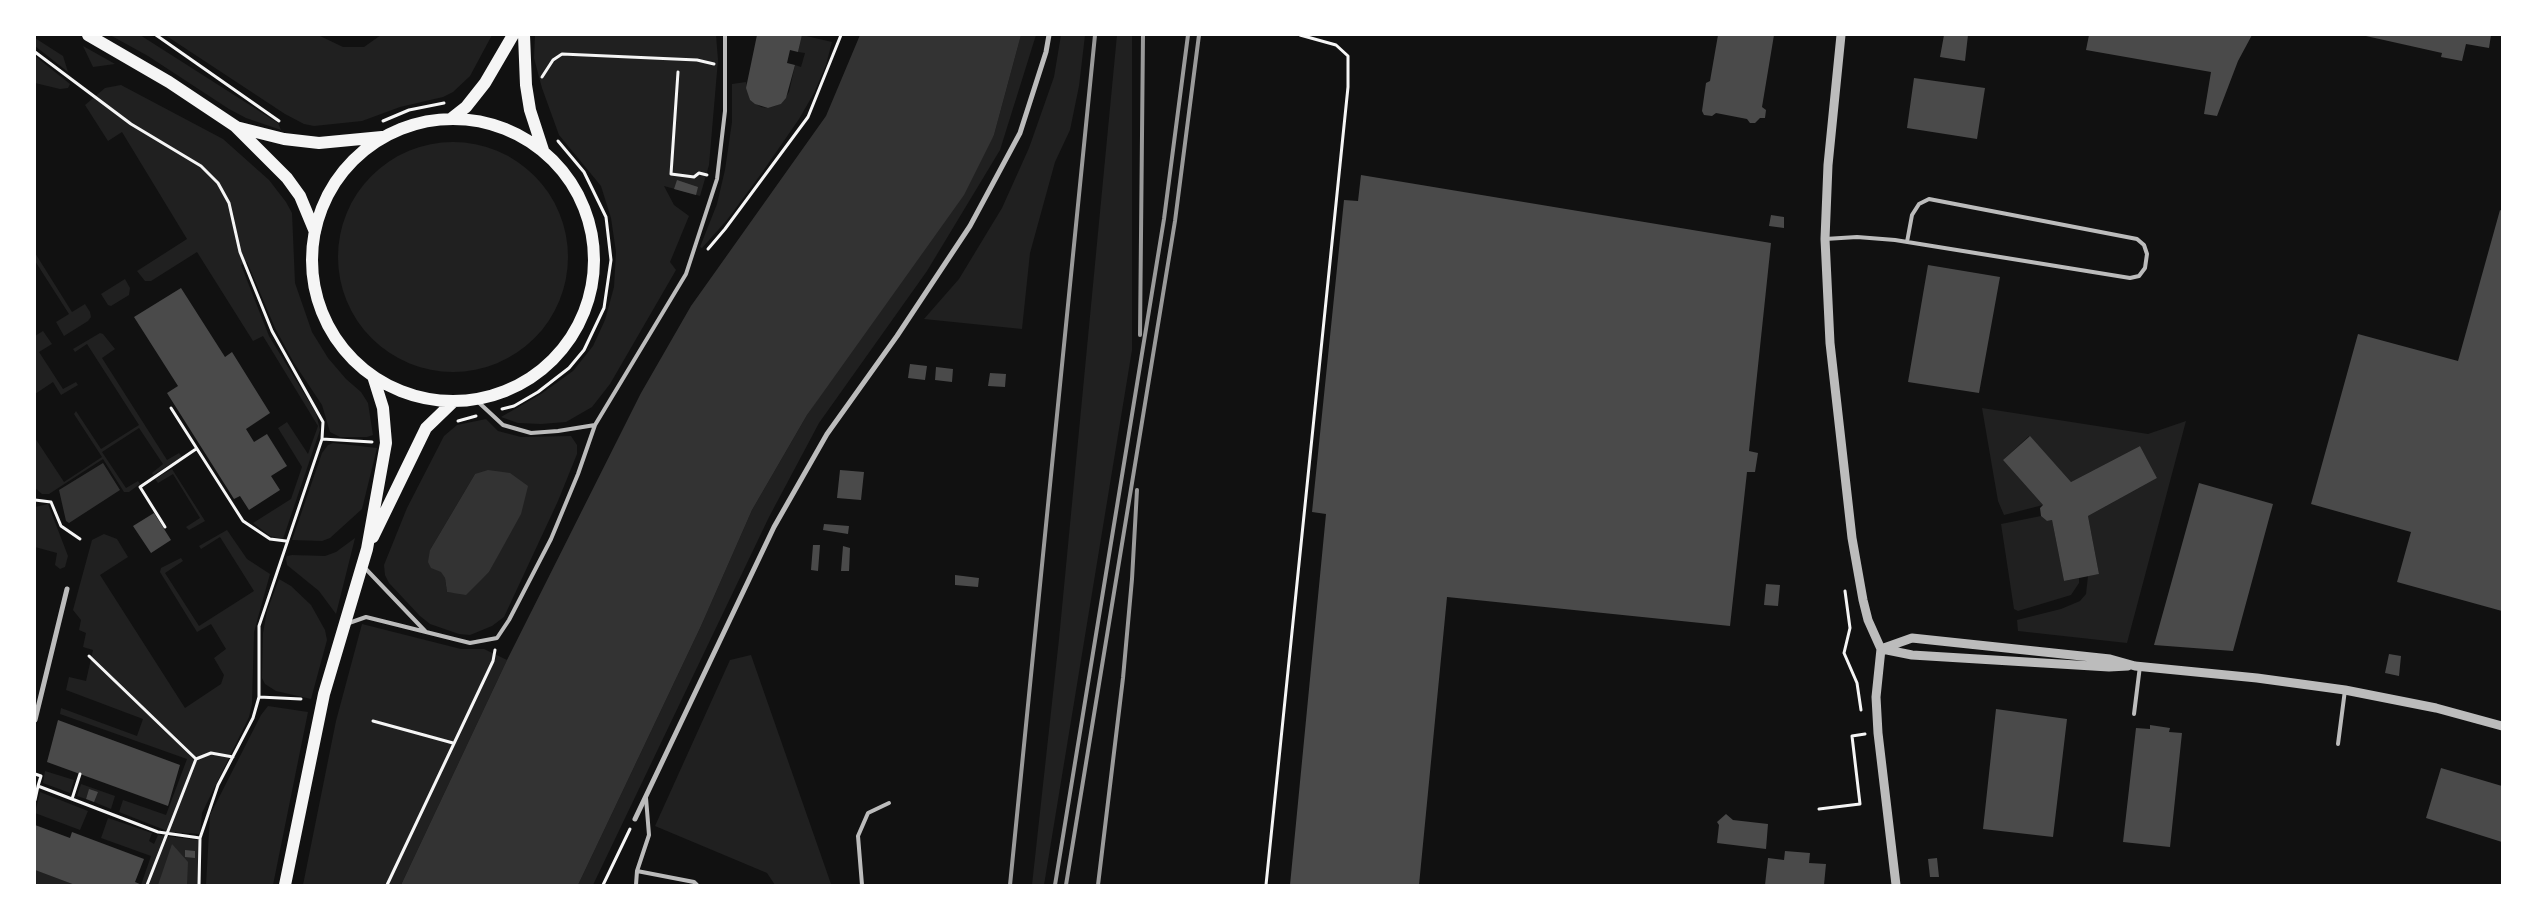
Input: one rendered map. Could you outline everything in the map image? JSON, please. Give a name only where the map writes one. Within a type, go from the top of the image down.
[{"type":"main road","points":[[88,35],[168,82],[235,126],[287,178],[300,196],[315,232]]},
{"type":"main road","points":[[452,118],[466,107],[485,83],[513,35]]},
{"type":"main road","points":[[524,35],[526,85],[530,110],[543,150]]},
{"type":"main road","points":[[452,118],[472,120],[509,130],[543,150],[571,182],[589,222],[594,264],[592,286],[577,326],[551,361],[535,375],[516,386],[475,399],[454,401],[412,394],[373,376],[343,348],[323,312],[313,273],[315,232],[322,209],[333,187],[347,167],[364,150],[384,137],[417,123],[452,118]]},
{"type":"main road","points":[[235,126],[284,139],[319,143],[384,137]]},
{"type":"main road","points":[[285,885],[324,694],[342,625],[367,549],[386,443],[383,408],[373,376]]},
{"type":"main road","points":[[367,549],[426,428],[454,401]]},
{"type":"street","points":[[635,820],[774,527],[817,451],[970,226],[1020,132],[1046,52],[1049,35]]},
{"type":"street","points":[[1841,35],[1828,165],[1826,239],[1830,343],[1852,538],[1868,620],[1881,649],[1876,697],[1878,732],[1896,885]]},
{"type":"street","points":[[35,720],[67,588]]},
{"type":"street","points":[[1881,649],[1912,638],[2110,659],[2137,666],[2257,678],[2345,690],[2436,708],[2502,726]]},
{"type":"street","points":[[1881,649],[1912,655],[2109,668],[2137,666]]},
{"type":"lane","points":[[342,625],[366,617],[470,643],[498,638],[551,539],[578,474],[594,425],[686,274],[717,179],[724,111],[725,35]]},
{"type":"lane","points":[[1826,239],[1857,237],[1907,242],[2130,278],[2139,276],[2145,268],[2147,254],[2144,245],[2136,239],[1929,199],[1919,204],[1912,214],[1907,242]]},
{"type":"lane","points":[[475,399],[503,425],[531,433],[594,425]]},
{"type":"lane","points":[[362,565],[426,632]]},
{"type":"lane","points":[[2134,714],[2137,666]]},
{"type":"lane","points":[[2338,744],[2345,690]]},
{"type":"lane","points":[[636,885],[637,871],[649,835],[646,796]]},
{"type":"lane","points":[[862,885],[858,836],[868,813],[889,803]]},
{"type":"lane","points":[[637,871],[694,882],[698,885]]},
{"type":"path","points":[[156,35],[284,124]]},
{"type":"path","points":[[705,252],[725,229],[808,117],[841,35]]},
{"type":"path","points":[[1266,885],[1348,87],[1348,56],[1336,46],[1300,35]]},
{"type":"path","points":[[35,52],[131,124],[201,166],[218,183],[229,203],[240,252],[272,331],[323,422],[322,439],[286,541],[259,626],[259,697],[253,718],[218,785],[200,838],[199,885]]},
{"type":"path","points":[[545,70],[553,60],[562,54],[697,60],[724,65]]},
{"type":"path","points":[[678,72],[671,174],[694,177],[699,173],[717,179]]},
{"type":"path","points":[[381,122],[409,110],[446,102]]},
{"type":"path","points":[[452,424],[480,415],[496,418],[496,411],[514,406],[538,392],[569,368],[584,350],[604,308],[611,260],[606,217],[584,172],[556,138]]},
{"type":"path","points":[[171,408],[243,522],[270,539],[277,542],[286,541]]},
{"type":"path","points":[[322,439],[386,443]]},
{"type":"path","points":[[165,528],[140,487],[196,449]]},
{"type":"path","points":[[35,500],[51,502],[61,526],[80,539]]},
{"type":"path","points":[[387,885],[493,661],[498,638]]},
{"type":"path","points":[[89,656],[196,759]]},
{"type":"path","points":[[259,697],[301,698]]},
{"type":"path","points":[[373,721],[453,743]]},
{"type":"path","points":[[1819,808],[1860,804],[1852,736],[1878,732]]},
{"type":"path","points":[[147,885],[196,759],[211,753],[233,757]]},
{"type":"path","points":[[35,774],[41,776],[35,800]]},
{"type":"path","points":[[72,799],[80,774]]},
{"type":"path","points":[[38,786],[166,834],[200,838]]},
{"type":"path","points":[[603,885],[635,820]]},
{"type":"shaded area","points":[[110,35],[140,35],[278,123],[281,130],[246,118],[229,109],[148,56]]},
{"type":"shaded area","points":[[165,35],[318,35],[343,47],[364,47],[381,35],[492,35],[470,76],[453,92],[443,97],[400,107],[362,121],[314,126],[304,124],[285,114]]},
{"type":"shaded area","points":[[535,35],[716,35],[718,60],[709,165],[700,196],[664,186],[674,205],[689,216],[670,262],[676,270],[610,384],[592,407],[566,422],[541,424],[518,423],[501,417],[541,394],[573,371],[593,346],[605,320],[614,287],[616,252],[611,218],[601,186],[559,135],[542,88],[534,58]]},
{"type":"shaded area","points":[[802,35],[832,42],[826,65],[814,93],[799,119],[761,174],[727,220],[702,248],[700,247],[717,204],[725,170],[732,122],[732,84],[746,82],[750,100],[761,107],[768,108],[781,104],[789,92],[795,65],[801,67],[805,53],[798,52]]},
{"type":"shaded area","points":[[860,35],[1021,35],[994,135],[964,195],[807,415],[752,510],[701,626],[578,885],[401,885],[507,660],[641,393],[691,306],[826,116]]},
{"type":"shaded area","points":[[1021,35],[1036,35],[1000,150],[927,271],[819,423],[769,517],[593,885],[578,885],[701,626],[752,510],[807,415],[994,135]]},
{"type":"shaded area","points":[[1061,35],[1085,35],[1079,86],[1070,130],[1055,162],[1030,253],[1022,329],[924,319],[959,279],[1002,208],[1029,148],[1054,77]]},
{"type":"shaded area","points":[[1117,35],[1132,35],[1132,350],[1044,885],[1032,885],[1059,639]]},
{"type":"shaded area","points":[[35,38],[63,56],[68,72],[35,46]]},
{"type":"shaded area","points":[[83,46],[115,64],[93,67]]},
{"type":"shaded area","points":[[35,56],[70,84],[68,88],[60,89],[35,83]]},
{"type":"shaded area","points":[[121,85],[223,139],[269,180],[292,213],[295,283],[312,332],[328,358],[346,379],[361,392],[368,403],[373,435],[367,437],[340,437],[330,432],[322,405],[294,363],[275,328],[247,262],[241,265],[269,336],[316,413],[320,430],[283,539],[270,536],[253,523],[291,499],[302,467],[278,428],[287,422],[308,454],[318,426],[263,336],[253,341],[197,252],[151,281],[145,281],[137,271],[187,239],[122,132],[108,141],[85,105],[105,88]]},
{"type":"shaded area","points":[[453,142],[475,144],[497,151],[517,161],[542,184],[549,193],[563,224],[568,257],[566,279],[559,301],[549,321],[526,346],[517,353],[486,367],[453,372],[431,370],[409,363],[389,353],[364,330],[357,321],[343,290],[338,257],[340,235],[347,213],[357,193],[380,168],[389,161],[420,147]]},
{"type":"shaded area","points":[[35,253],[72,312],[85,304],[90,312],[91,317],[88,321],[64,336],[56,322],[69,314],[35,261]]},
{"type":"shaded area","points":[[125,279],[130,288],[129,295],[111,306],[108,305],[101,294]]},
{"type":"shaded area","points":[[43,331],[52,344],[39,352],[63,389],[76,382],[78,385],[61,395],[53,382],[35,394],[35,336]]},
{"type":"shaded area","points":[[100,333],[103,334],[115,349],[102,358],[167,460],[179,453],[182,457],[153,475],[152,473],[163,464],[139,428],[102,452],[126,488],[138,481],[140,484],[129,492],[124,492],[103,459],[49,494],[42,494],[35,488],[35,438],[64,482],[102,457],[74,414],[76,411],[101,449],[139,425],[87,344],[75,352],[73,349]]},
{"type":"shaded area","points":[[1982,408],[2148,434],[2186,421],[2127,643],[2018,631],[2017,620],[2061,609],[2080,601],[2086,594],[2088,576],[2099,574],[2088,516],[2157,478],[2140,446],[2071,482],[2029,436],[2003,460],[2043,505],[2004,515],[1998,501]]},
{"type":"shaded area","points":[[486,419],[498,431],[521,437],[571,436],[577,445],[577,454],[558,501],[504,617],[492,626],[470,635],[459,634],[430,624],[420,616],[389,583],[385,575],[384,565],[407,508],[444,436],[457,425]],"holes":[[[475,474],[508,535],[489,572],[457,593],[447,592],[445,578],[430,550]]]},
{"type":"shaded area","points":[[333,443],[377,448],[362,509],[330,538],[322,541],[292,540],[322,453],[328,445]]},
{"type":"shaded area","points":[[103,463],[120,490],[69,523],[66,521],[59,490]]},
{"type":"shaded area","points":[[172,469],[205,521],[189,530],[186,527],[200,518],[173,474],[158,483],[155,479]]},
{"type":"shaded area","points":[[488,470],[510,473],[528,486],[521,514],[489,572],[466,595],[447,592],[445,578],[441,572],[431,568],[428,562],[430,550],[475,474]]},
{"type":"shaded area","points":[[48,504],[68,556],[65,567],[60,569],[55,565],[57,553],[35,547],[35,507]]},
{"type":"shaded area","points":[[2041,516],[2047,521],[2052,520],[2064,581],[2079,578],[2079,583],[2071,595],[2018,611],[2014,609],[2001,524]]},
{"type":"shaded area","points":[[227,530],[247,559],[270,574],[254,632],[252,704],[249,717],[202,813],[200,834],[170,832],[119,812],[123,800],[166,815],[187,759],[60,714],[61,708],[137,736],[143,719],[66,690],[69,677],[86,681],[93,650],[83,647],[86,633],[79,630],[81,620],[73,610],[92,540],[104,534],[117,539],[128,557],[100,575],[185,708],[221,684],[224,675],[214,658],[226,649],[211,624],[197,632],[160,572],[161,568],[181,558],[183,561],[165,573],[199,626],[254,591],[220,537],[201,549],[199,546]]},
{"type":"shaded area","points":[[355,538],[336,614],[319,591],[287,565],[286,559],[287,556],[292,555],[325,556],[336,552]]},
{"type":"shaded area","points":[[279,579],[291,586],[311,605],[325,630],[327,640],[311,699],[276,691],[265,684],[262,678],[263,633],[267,611]]},
{"type":"shaded area","points":[[362,624],[461,649],[484,649],[507,660],[401,885],[303,885],[336,721]]},
{"type":"shaded area","points":[[751,655],[831,885],[775,885],[767,873],[655,826],[730,660]]},
{"type":"shaded area","points":[[268,706],[308,712],[273,885],[206,885],[210,815],[261,715]]},
{"type":"shaded area","points":[[45,771],[74,780],[70,793],[43,783]]},
{"type":"shaded area","points":[[81,784],[115,796],[111,809],[94,802],[89,790],[86,799],[77,796]]},
{"type":"shaded area","points":[[40,792],[88,811],[80,830],[35,813]]},
{"type":"shaded area","points":[[108,818],[152,833],[149,841],[154,844],[158,835],[198,840],[198,885],[141,885],[151,856],[101,838]]},
{"type":"shaded area","points":[[172,844],[188,862],[187,885],[158,885]]},
{"type":"shaded area","points":[[35,870],[75,885],[35,884]]},
{"type":"building","points":[[757,35],[802,35],[798,52],[790,50],[787,63],[795,65],[786,98],[781,104],[768,108],[755,104],[750,100],[746,88]]},
{"type":"building","points":[[1718,35],[1774,35],[1762,107],[1766,110],[1765,118],[1760,118],[1755,123],[1750,123],[1747,119],[1716,113],[1712,116],[1704,115],[1702,111],[1706,83],[1710,81]]},
{"type":"building","points":[[1944,35],[1968,35],[1965,61],[1940,57]]},
{"type":"building","points":[[2089,35],[2252,35],[2238,61],[2217,116],[2204,114],[2211,72],[2086,50]]},
{"type":"building","points":[[2491,35],[2489,48],[2466,44],[2462,61],[2441,57],[2442,53],[2366,36]]},
{"type":"building","points":[[1914,78],[1985,88],[1977,139],[1907,128]]},
{"type":"building","points":[[1361,175],[1771,243],[1749,451],[1758,453],[1755,472],[1747,472],[1730,626],[1447,597],[1419,885],[1290,885],[1326,514],[1312,512],[1344,200],[1358,201]]},
{"type":"building","points":[[677,180],[698,187],[696,195],[674,189]]},
{"type":"building","points":[[2500,210],[2502,211],[2502,611],[2397,582],[2411,532],[2311,504],[2358,334],[2458,361]]},
{"type":"building","points":[[1771,215],[1784,217],[1784,228],[1769,226]]},
{"type":"building","points":[[1928,265],[2000,277],[1979,393],[1908,382]]},
{"type":"building","points":[[181,288],[225,357],[232,352],[270,413],[246,429],[254,442],[267,434],[287,466],[271,476],[280,490],[249,510],[240,496],[234,499],[167,393],[178,386],[134,317]]},
{"type":"building","points":[[910,364],[927,366],[925,380],[908,378]]},
{"type":"building","points":[[936,367],[953,369],[952,382],[935,380]]},
{"type":"building","points":[[990,373],[1006,374],[1005,387],[988,386]]},
{"type":"building","points":[[2030,436],[2071,482],[2140,446],[2157,478],[2088,516],[2099,574],[2064,581],[2052,520],[2047,521],[2041,516],[2040,508],[2043,505],[2003,460]]},
{"type":"building","points":[[840,470],[864,472],[861,500],[837,498]]},
{"type":"building","points":[[2199,483],[2273,504],[2233,651],[2154,645]]},
{"type":"building","points":[[154,513],[171,540],[151,553],[133,526]]},
{"type":"building","points":[[824,524],[849,526],[848,534],[823,530]]},
{"type":"building","points":[[813,545],[820,545],[818,571],[811,570]]},
{"type":"building","points":[[843,546],[850,548],[849,571],[841,571]]},
{"type":"building","points":[[955,575],[979,578],[978,587],[955,585]]},
{"type":"building","points":[[1766,584],[1780,585],[1778,606],[1764,605]]},
{"type":"building","points":[[2389,654],[2401,656],[2399,676],[2385,673]]},
{"type":"building","points":[[1996,709],[2067,719],[2053,837],[1983,829]]},
{"type":"building","points":[[58,720],[180,765],[168,806],[47,762]]},
{"type":"building","points":[[2150,725],[2170,728],[2169,732],[2182,733],[2170,847],[2123,842],[2136,728],[2150,729]]},
{"type":"building","points":[[2441,768],[2502,786],[2502,842],[2426,818]]},
{"type":"building","points":[[89,789],[98,792],[94,802],[86,799]]},
{"type":"building","points":[[1726,814],[1733,820],[1768,824],[1766,849],[1717,843],[1719,825],[1717,822]]},
{"type":"building","points":[[35,825],[70,838],[72,832],[144,859],[135,882],[142,885],[75,885],[35,870]]},
{"type":"building","points":[[185,850],[195,851],[195,858],[185,857]]},
{"type":"building","points":[[1785,851],[1810,853],[1809,863],[1826,864],[1824,885],[1765,885],[1768,858],[1784,860]]},
{"type":"building","points":[[1937,858],[1939,877],[1930,877],[1928,859]]},
{"type":"railway","points":[[1010,885],[1095,35]]},
{"type":"railway","points":[[1140,335],[1143,35]]},
{"type":"railway","points":[[1055,885],[1164,219],[1188,35]]},
{"type":"railway","points":[[1066,885],[1175,221],[1199,35]]},
{"type":"railway","points":[[1098,885],[1123,678],[1132,579],[1137,490]]}]
